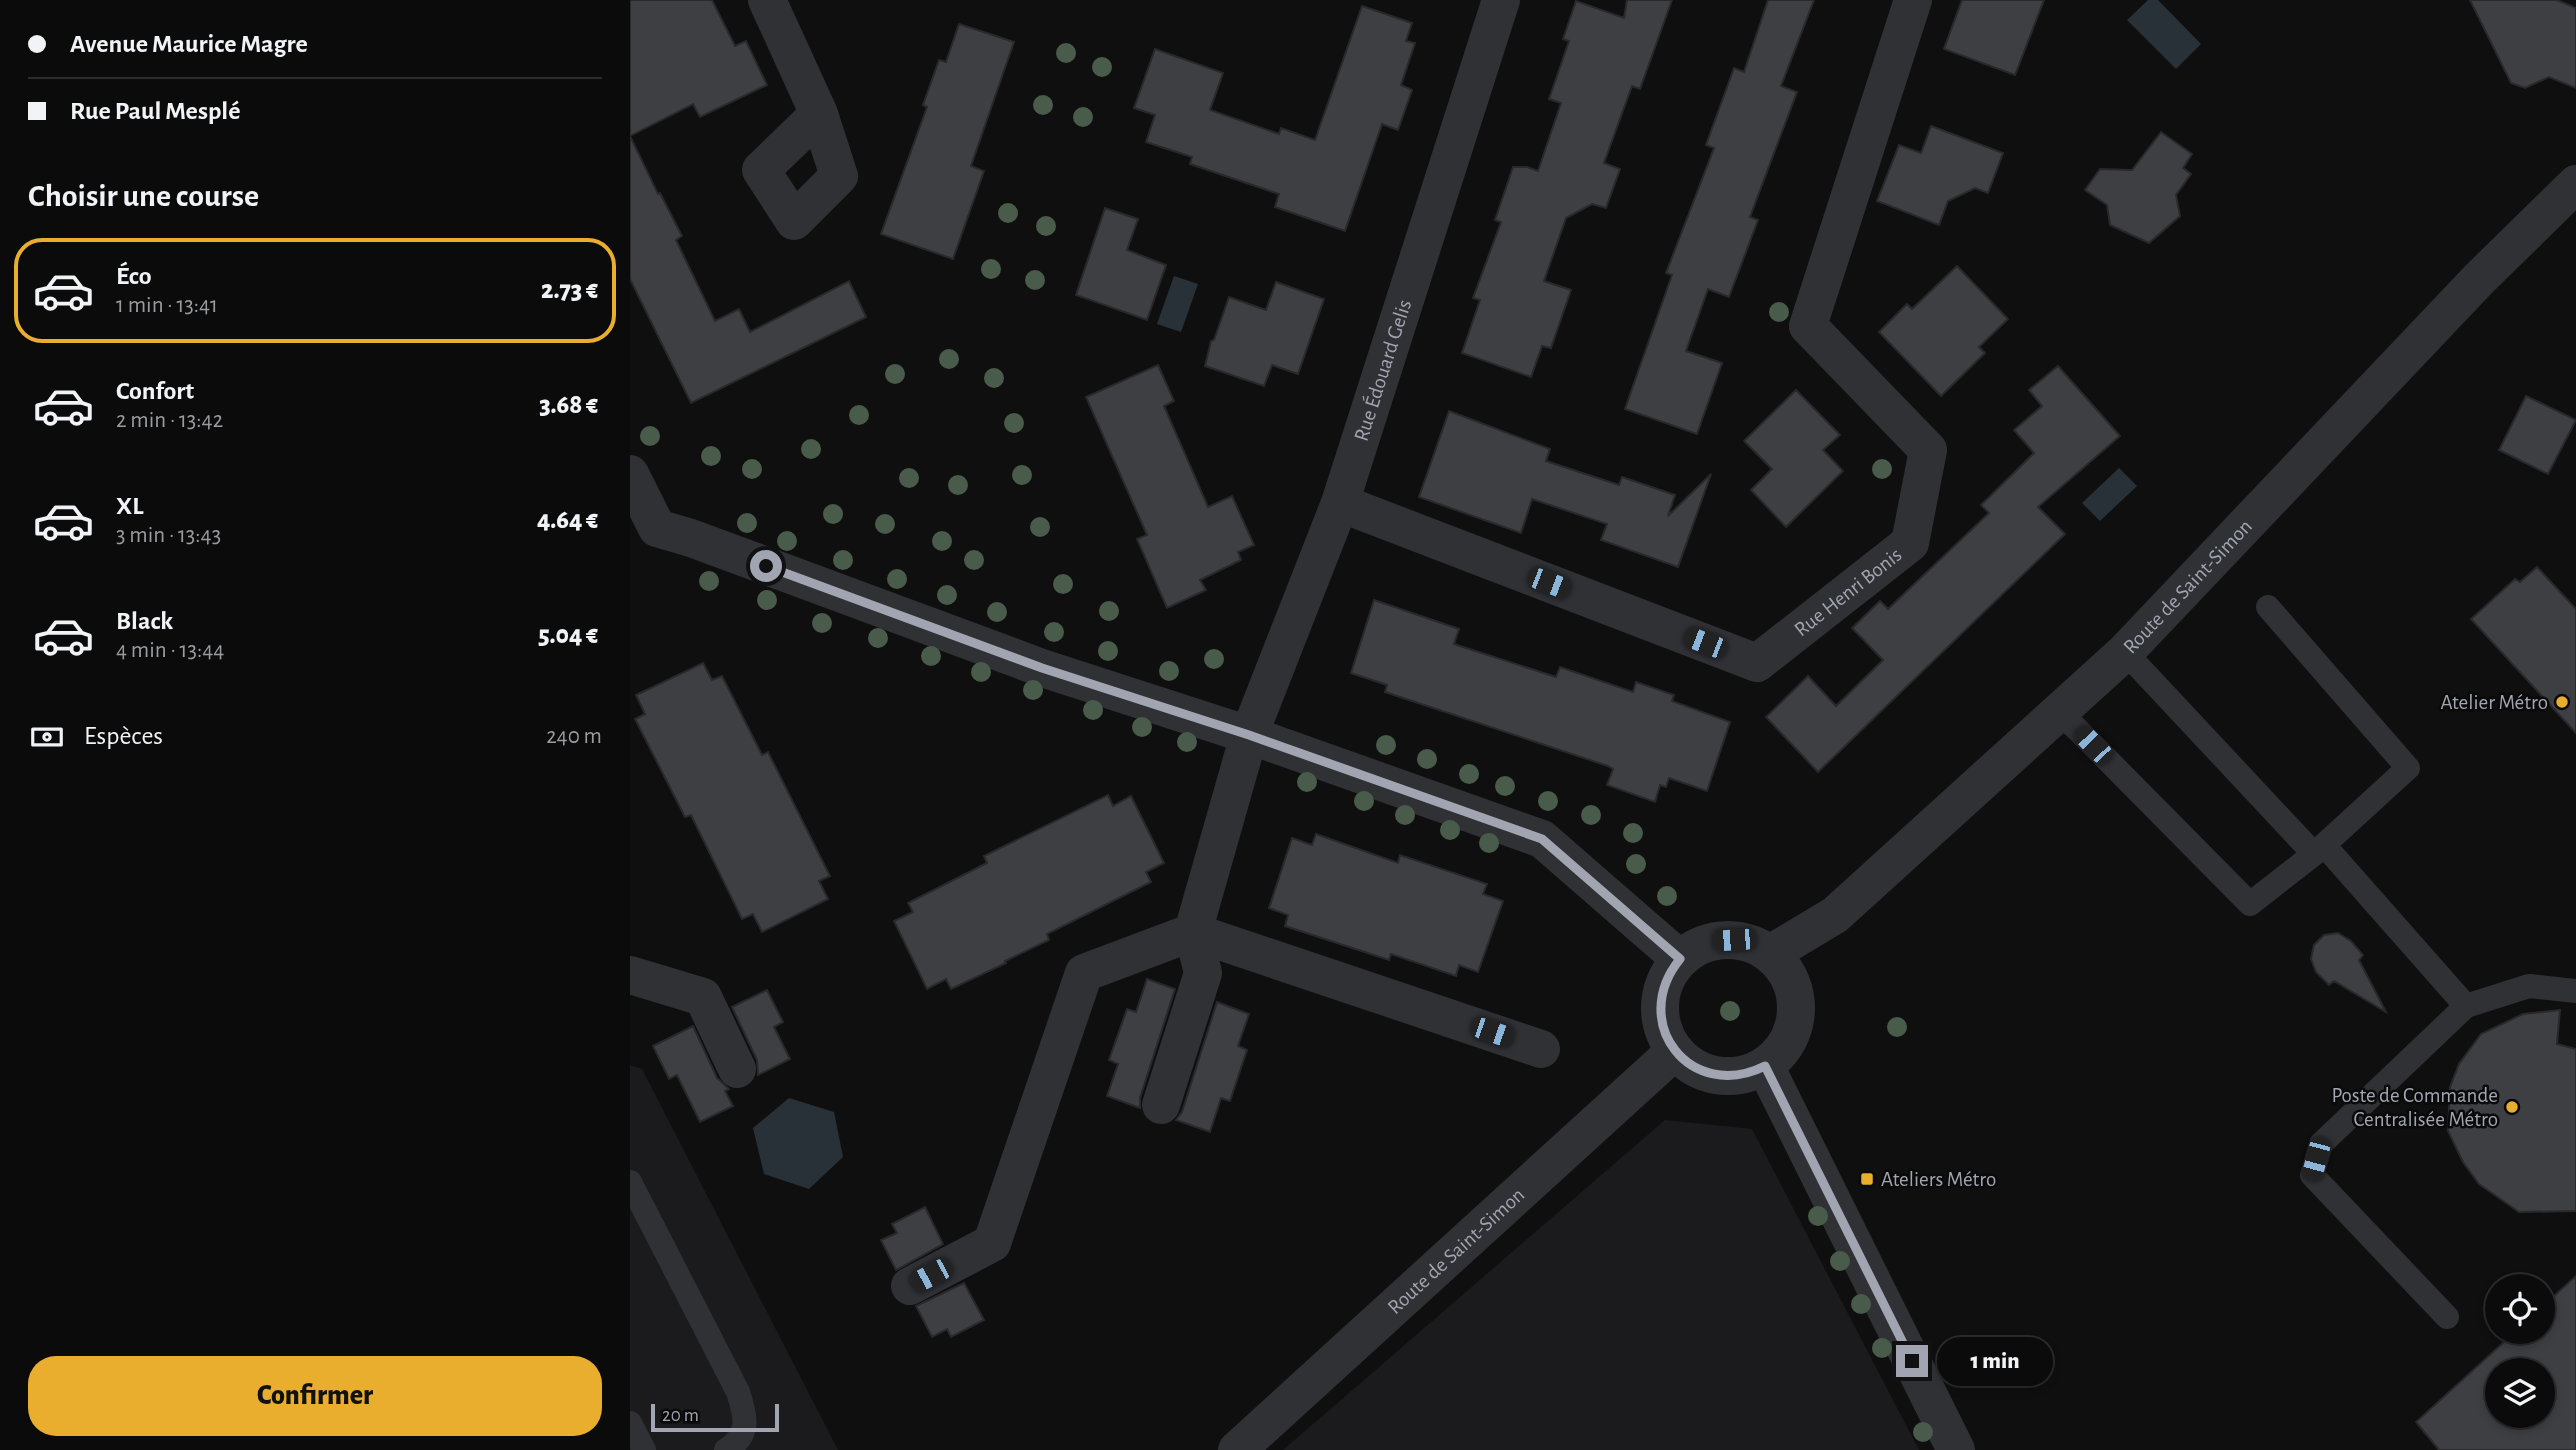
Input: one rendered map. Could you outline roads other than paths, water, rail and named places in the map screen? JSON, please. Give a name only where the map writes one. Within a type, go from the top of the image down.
[{"type":"street","points":[[767,0],[820,114]]},
{"type":"street","name":"Rue Édouard Gelis","points":[[1193,932],[1249,735],[1340,503],[1501,0]]},
{"type":"street","name":"Rue Henri Bonis","points":[[1340,503],[1757,663],[1910,543],[1928,450],[1808,326],[1913,0]]},
{"type":"street","name":"Route de Saint-Simon","points":[[1770,954],[1835,915],[2125,652],[2479,279],[2576,184]]},
{"type":"street","points":[[630,474],[643,534],[704,543],[1042,668],[1249,735],[1542,839],[1680,959]]},
{"type":"street","points":[[1161,1105],[1203,973],[1193,932]]},
{"type":"street","points":[[910,1286],[992,1243],[1084,973],[1193,932],[1541,1049]]},
{"type":"street","points":[[1734,940],[1751,943],[1770,954],[1789,977],[1797,1007],[1791,1035],[1782,1051],[1752,1073],[1717,1076],[1693,1067],[1668,1041],[1660,1009],[1665,982],[1680,959],[1695,948],[1717,941],[1734,940]]},
{"type":"street","points":[[630,975],[703,997],[737,1069]]},
{"type":"street","name":"Route de Saint-Simon","points":[[1237,1450],[1675,1051]]},
{"type":"street","points":[[1765,1066],[1956,1450]]},
{"type":"lane","points":[[2058,714],[2075,727],[2250,904],[2319,850],[2409,768],[2268,607]]},
{"type":"lane","points":[[2125,652],[2319,850],[2466,1006]]},
{"type":"lane","points":[[2447,1317],[2312,1175],[2321,1144],[2466,1006],[2529,986],[2576,991]]},
{"type":"lane","points":[[630,1182],[744,1408],[744,1427],[739,1442],[726,1450]]},
{"type":"lane","points":[[630,1423],[644,1450]]},
{"type":"place","name":"Atelier Métro","points":[[2562,702]]},
{"type":"place","name":"Poste de Commande Centralisée Métro","points":[[2512,1107]]},
{"type":"place","name":"Ateliers Métro","points":[[1867,1179]]}]
